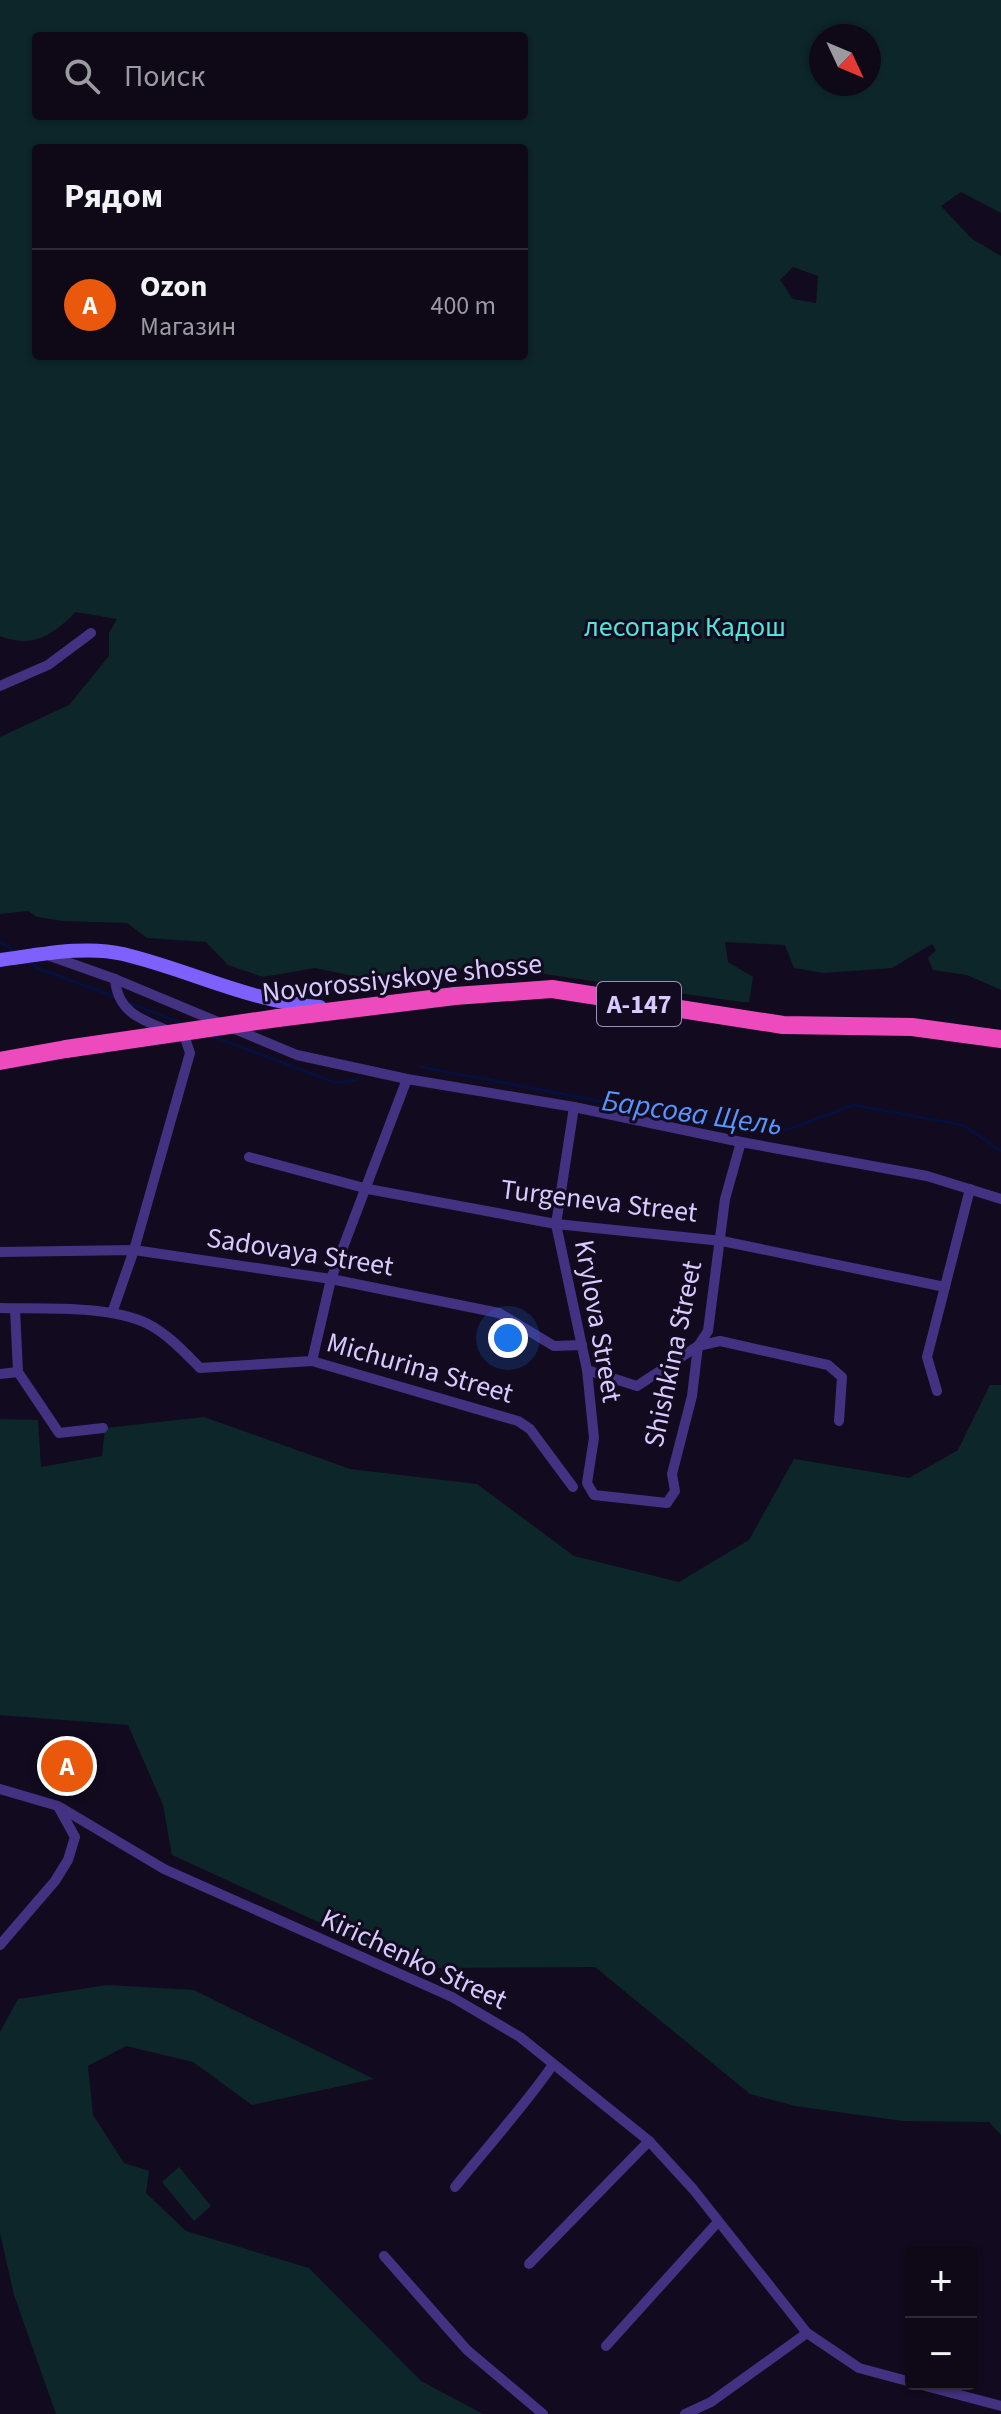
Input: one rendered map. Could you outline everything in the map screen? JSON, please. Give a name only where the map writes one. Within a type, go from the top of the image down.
[{"type":"highway","name":"Novorossiyskoye shosse","points":[[0,1061],[344,1009],[552,989],[783,1025],[912,1027],[1001,1039]]},
{"type":"main road","points":[[0,960],[42,955],[120,953],[248,995],[290,1005],[344,1009]]},
{"type":"street","points":[[0,686],[48,665],[91,633]]},
{"type":"street","points":[[42,955],[115,979],[297,1055],[407,1079],[574,1107],[927,1176],[1001,1199]]},
{"type":"street","points":[[112,1313],[134,1250],[190,1043],[123,1008],[116,993],[115,979]]},
{"type":"street","points":[[312,1361],[331,1279],[368,1189],[407,1079]]},
{"type":"street","name":"Krylova Street","points":[[574,1107],[556,1224],[587,1370],[594,1438],[587,1483],[594,1495]]},
{"type":"street","name":"Shishkina Street","points":[[594,1495],[667,1503],[675,1491],[672,1474],[692,1396],[698,1346],[708,1331],[725,1199],[741,1142]]},
{"type":"street","name":"Turgeneva Street","points":[[249,1157],[368,1189],[556,1224],[722,1241],[945,1287]]},
{"type":"street","points":[[937,1391],[927,1357],[970,1189]]},
{"type":"street","name":"Sadovaya Street","points":[[0,1252],[134,1250],[331,1279],[499,1313],[554,1346],[582,1345]]},
{"type":"street","name":"Michurina Street","points":[[0,1308],[112,1313],[146,1323],[169,1337],[200,1368],[312,1361],[518,1421],[530,1429],[573,1487]]},
{"type":"street","points":[[15,1309],[18,1372],[59,1433],[103,1428]]},
{"type":"street","points":[[587,1370],[637,1386],[698,1346],[720,1341],[828,1365],[842,1377],[839,1421]]},
{"type":"street","points":[[0,1374],[18,1372]]},
{"type":"street","name":"Kirichenko Street","points":[[0,1789],[58,1806],[164,1869],[452,1997],[520,2037],[552,2066],[649,2141],[807,2333],[859,2368],[905,2380]]},
{"type":"street","points":[[0,1945],[68,1860],[75,1837],[58,1806]]},
{"type":"street","points":[[455,2187],[507,2122],[526,2104],[552,2066]]},
{"type":"street","points":[[529,2264],[649,2141]]},
{"type":"street","points":[[606,2346],[717,2223]]},
{"type":"street","points":[[384,2256],[467,2350],[543,2414]]},
{"type":"street","points":[[685,2414],[711,2402],[807,2333]]},
{"type":"street","points":[[941,2390],[1001,2406]]},
{"type":"green space","name":"лесопарк Кадош","points":[[0,0],[1001,0],[1001,213],[961,192],[941,206],[972,239],[1001,256],[1001,990],[967,975],[933,970],[928,958],[936,950],[932,944],[892,968],[824,973],[794,968],[785,945],[725,942],[728,962],[753,977],[749,1002],[493,967],[439,970],[415,979],[358,977],[315,968],[263,977],[228,965],[206,942],[147,938],[127,923],[63,921],[37,917],[28,911],[0,914],[0,737],[69,705],[109,656],[109,633],[117,619],[76,612],[42,638],[23,641],[0,636]],"holes":[[[793,267],[818,276],[816,303],[793,299],[780,280]]]},
{"type":"green space","points":[[990,1385],[1001,1385],[1001,2135],[989,2122],[903,2121],[795,2106],[750,2094],[595,1967],[437,1968],[353,1938],[172,1855],[163,1805],[128,1725],[0,1715],[0,1419],[38,1420],[41,1467],[102,1456],[105,1428],[204,1417],[350,1469],[477,1484],[574,1556],[679,1582],[749,1540],[794,1459],[909,1478],[958,1450]]},
{"type":"green space","points":[[107,1985],[194,1990],[374,2079],[252,2105],[193,2062],[126,2046],[88,2066],[93,2115],[124,2163],[149,2171],[146,2193],[186,2231],[309,2268],[421,2381],[483,2414],[56,2414],[14,2295],[0,2233],[0,2032],[18,1999]]},
{"type":"green space","points":[[179,2167],[211,2206],[194,2221],[162,2182]]},
{"type":"waterway","name":"Барсова Щель","points":[[0,942],[15,951]]},
{"type":"waterway","name":"Барсова Щель","points":[[28,960],[39,969],[116,997]]},
{"type":"waterway","name":"Барсова Щель","points":[[127,1002],[183,1024]]},
{"type":"waterway","name":"Барсова Щель","points":[[212,1036],[336,1083],[356,1080]]},
{"type":"waterway","name":"Барсова Щель","points":[[421,1067],[698,1120],[787,1130],[853,1105],[963,1125],[1001,1151]]},
{"type":"place","name":"Ozon","points":[[67,1766]]}]
